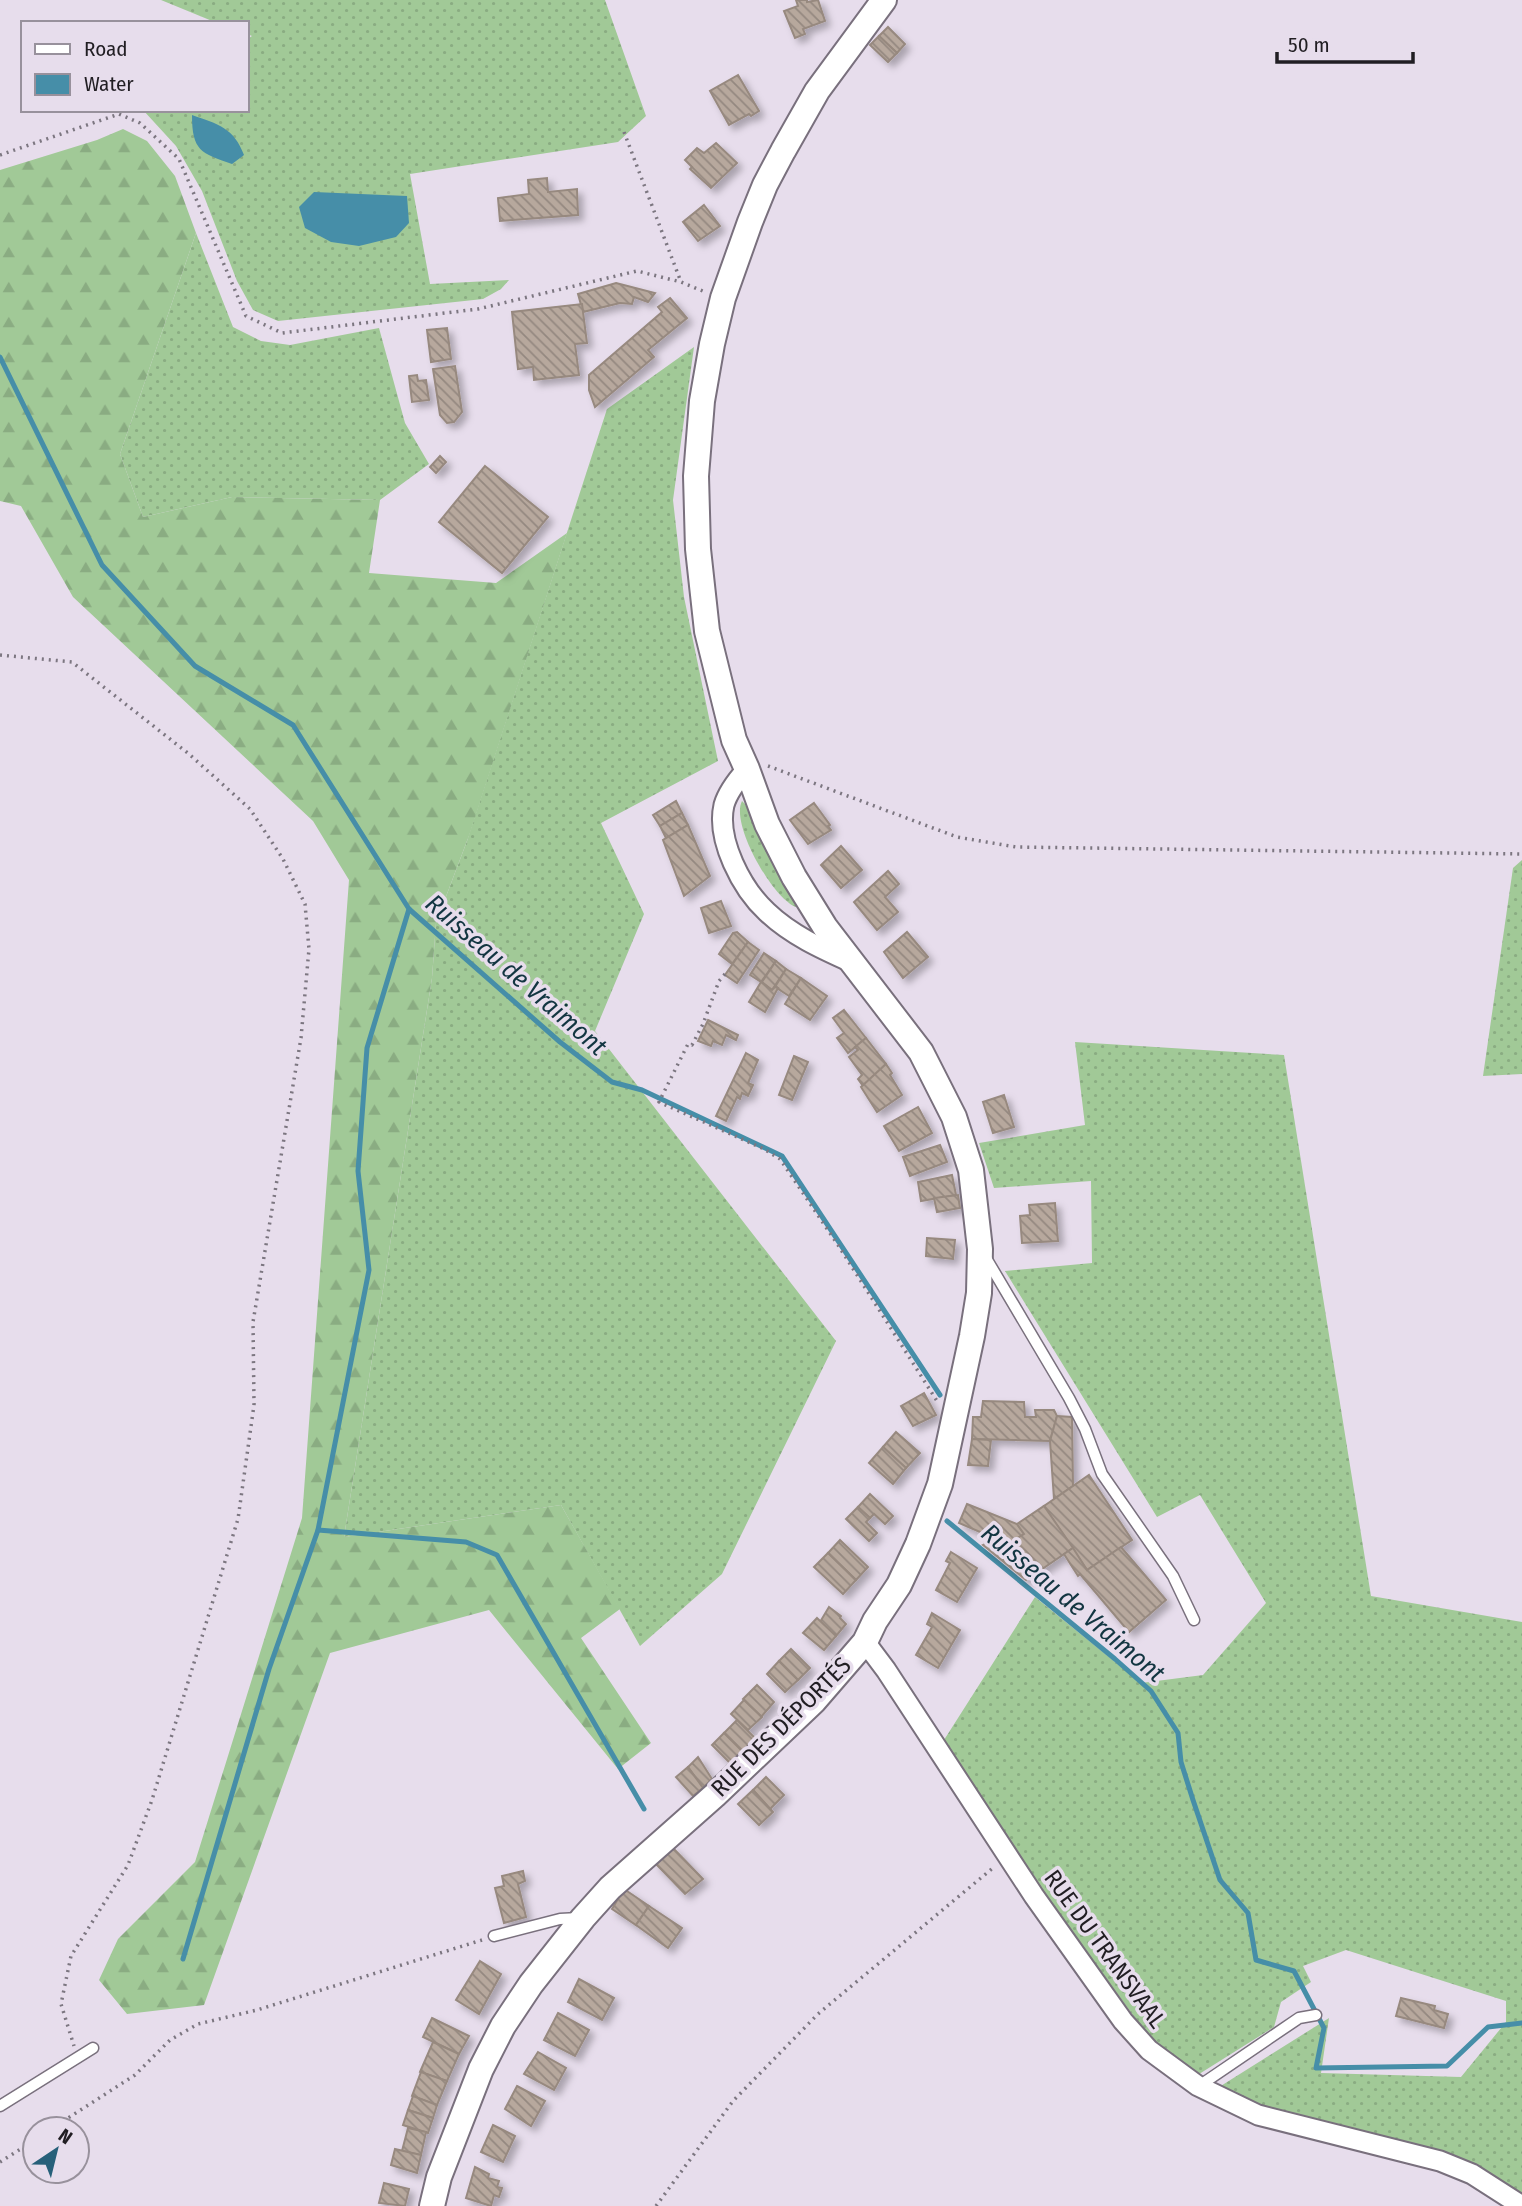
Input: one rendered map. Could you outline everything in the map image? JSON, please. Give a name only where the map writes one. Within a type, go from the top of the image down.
[{"type":"street","name":"RUE DES DÉPORTÉS","points":[[432,2206],[439,2177],[481,2068],[503,2026],[531,1984],[610,1888],[715,1795],[814,1701],[865,1642],[875,1621],[899,1585],[918,1544],[940,1484],[955,1415],[977,1304],[980,1248],[971,1170],[954,1116],[921,1052],[825,927],[794,877],[767,824],[734,740],[707,631],[698,549],[696,476],[702,401],[723,298],[765,185],[783,151],[817,91],[884,0]]},
{"type":"street","name":"RUE DES DÉPORTÉS","points":[[747,769],[724,803],[722,825],[736,871],[767,912],[807,941],[851,962]]},
{"type":"street","name":"RUE DU TRANSVAAL","points":[[865,1642],[1034,1896],[1123,2021],[1149,2050],[1198,2086],[1258,2115],[1440,2161],[1472,2174],[1522,2206]]},
{"type":"lane","points":[[980,1248],[1069,1398],[1085,1429],[1102,1474],[1173,1576],[1194,1620]]},
{"type":"lane","points":[[494,1936],[560,1919],[583,1918]]},
{"type":"lane","points":[[1198,2086],[1299,2018],[1317,2015]]},
{"type":"lane","points":[[0,2106],[93,2049]]},
{"type":"path","points":[[0,155],[119,114],[140,123],[179,159],[246,316],[282,332],[478,309],[637,271],[681,282],[723,298]]},
{"type":"path","points":[[624,132],[681,282]]},
{"type":"path","points":[[0,655],[72,662],[189,754],[250,809],[283,859],[305,904],[309,949],[302,1038],[253,1322],[254,1405],[237,1519],[152,1800],[128,1865],[71,1956],[61,2004],[78,2058]]},
{"type":"path","points":[[747,769],[759,765],[769,766],[957,837],[1016,847],[1522,854]]},
{"type":"path","points":[[725,974],[719,981],[703,1024],[692,1045],[688,1045],[659,1102],[780,1158],[880,1310],[934,1399],[955,1415]]},
{"type":"path","points":[[656,2206],[733,2101],[818,2014],[1008,1856]]},
{"type":"path","points":[[73,2115],[135,2075],[170,2040],[198,2024],[257,2010],[494,1936]]},
{"type":"path","points":[[0,2162],[21,2149]]},
{"type":"green space","points":[[161,0],[605,0],[646,116],[618,142],[410,174],[430,284],[509,280],[501,289],[483,299],[278,321],[253,310],[237,281],[202,191],[176,146],[145,112],[248,112],[248,38],[252,36],[248,34],[248,21],[212,21]]},
{"type":"green space","points":[[123,129],[147,141],[175,176],[196,233],[120,454],[143,517],[232,497],[380,500],[369,573],[496,583],[567,533],[470,833],[436,923],[432,978],[344,1537],[561,1505],[620,1609],[581,1638],[651,1743],[618,1769],[489,1610],[330,1653],[204,2005],[127,2014],[99,1980],[118,1939],[195,1862],[302,1518],[349,880],[313,821],[73,597],[21,506],[0,501],[0,170],[97,140]]},
{"type":"green space","points":[[196,233],[233,327],[261,341],[290,345],[379,328],[405,423],[429,464],[380,500],[232,497],[143,517],[120,454]]},
{"type":"green space","points":[[694,347],[673,500],[684,597],[718,761],[601,823],[644,914],[595,1031],[836,1341],[722,1574],[640,1646],[561,1505],[344,1537],[432,978],[436,923],[467,841],[607,409]]},
{"type":"green space","points":[[742,801],[798,903],[796,907],[776,890],[756,860],[742,826]]},
{"type":"green space","points":[[1522,860],[1522,1074],[1483,1076],[1513,868]]},
{"type":"green space","points":[[1075,1042],[1284,1055],[1371,1596],[1522,1622],[1522,2197],[1276,2115],[1216,2089],[1329,2018],[1321,2073],[1461,2077],[1506,2022],[1506,2001],[1346,1950],[1303,1966],[1311,1982],[1281,2002],[1274,2027],[1196,2076],[1151,2040],[1006,1841],[944,1740],[1035,1597],[1141,1683],[1203,1675],[1266,1603],[1200,1495],[1157,1517],[1005,1271],[1092,1263],[1091,1181],[994,1188],[979,1143],[1085,1125]]},
{"type":"water","points":[[192,115],[224,128],[235,139],[244,155],[232,164],[200,149],[194,136]]},
{"type":"water","points":[[314,192],[407,196],[409,223],[396,237],[359,246],[331,242],[305,228],[299,207]]},
{"type":"building","points":[[796,0],[818,0],[825,21],[803,29],[805,34],[795,38],[784,11],[798,6]]},
{"type":"building","points":[[888,27],[905,44],[897,53],[879,36]]},
{"type":"building","points":[[879,36],[897,53],[888,62],[870,45]]},
{"type":"building","points":[[738,75],[759,111],[729,125],[710,91]]},
{"type":"building","points":[[716,143],[737,163],[711,188],[690,169],[692,167],[685,160],[697,148],[704,153]]},
{"type":"building","points":[[547,178],[548,192],[577,189],[578,215],[500,221],[498,198],[529,194],[528,180]]},
{"type":"building","points":[[704,205],[720,226],[698,241],[683,222]]},
{"type":"building","points":[[616,283],[655,293],[648,302],[634,297],[632,304],[620,303],[583,312],[578,294]]},
{"type":"building","points":[[670,298],[687,318],[648,350],[654,357],[595,407],[589,390],[589,375],[662,312],[658,307]]},
{"type":"building","points":[[582,304],[587,343],[575,344],[579,375],[534,380],[533,367],[518,369],[512,312]]},
{"type":"building","points":[[447,328],[451,359],[431,362],[427,330]]},
{"type":"building","points":[[455,366],[462,412],[454,422],[447,423],[440,415],[433,369]]},
{"type":"building","points":[[417,375],[418,381],[426,380],[429,400],[412,402],[409,376]]},
{"type":"building","points":[[440,456],[446,462],[436,473],[430,467]]},
{"type":"building","points":[[485,466],[548,517],[502,573],[439,522]]},
{"type":"building","points":[[676,801],[682,813],[660,826],[653,815]]},
{"type":"building","points":[[814,803],[831,830],[808,844],[790,820]]},
{"type":"building","points":[[682,813],[688,825],[666,838],[660,826]]},
{"type":"building","points":[[688,825],[710,876],[684,896],[663,840]]},
{"type":"building","points":[[841,846],[862,870],[841,888],[821,865]]},
{"type":"building","points":[[888,871],[899,884],[885,897],[898,912],[877,930],[854,902]]},
{"type":"building","points":[[721,901],[731,926],[709,933],[701,908]]},
{"type":"building","points":[[737,932],[748,942],[732,964],[719,954],[733,933]]},
{"type":"building","points":[[907,932],[928,957],[903,978],[884,952]]},
{"type":"building","points":[[748,942],[759,950],[737,983],[725,975]]},
{"type":"building","points":[[764,953],[776,961],[761,982],[750,975]]},
{"type":"building","points":[[776,961],[786,969],[772,990],[762,982]]},
{"type":"building","points":[[786,969],[801,978],[789,996],[775,987]]},
{"type":"building","points":[[801,978],[827,996],[810,1020],[785,1004]]},
{"type":"building","points":[[761,982],[772,990],[778,988],[765,1012],[749,1002]]},
{"type":"building","points":[[844,1010],[866,1038],[848,1053],[837,1038],[844,1033],[833,1018]]},
{"type":"building","points":[[708,1020],[738,1035],[736,1040],[726,1035],[722,1045],[713,1041],[711,1046],[698,1041]]},
{"type":"building","points":[[866,1038],[886,1064],[863,1086],[858,1079],[862,1075],[849,1057],[858,1050],[855,1047]]},
{"type":"building","points":[[746,1053],[758,1060],[748,1083],[753,1085],[748,1096],[742,1093],[740,1099],[737,1097],[726,1121],[716,1116]]},
{"type":"building","points":[[794,1056],[808,1062],[792,1100],[779,1095]]},
{"type":"building","points":[[886,1064],[902,1095],[877,1112],[861,1087]]},
{"type":"building","points":[[1004,1095],[1014,1127],[993,1133],[983,1102]]},
{"type":"building","points":[[918,1107],[932,1133],[899,1151],[884,1126]]},
{"type":"building","points":[[940,1145],[947,1162],[910,1176],[903,1157]]},
{"type":"building","points":[[952,1175],[956,1195],[921,1201],[918,1182]]},
{"type":"building","points":[[958,1195],[960,1208],[937,1212],[934,1198]]},
{"type":"building","points":[[1055,1203],[1058,1241],[1022,1243],[1020,1216],[1030,1215],[1029,1205]]},
{"type":"building","points":[[927,1238],[955,1240],[953,1259],[926,1256]]},
{"type":"building","points":[[924,1393],[936,1415],[913,1426],[901,1406]]},
{"type":"building","points":[[983,1401],[1024,1402],[1025,1417],[1036,1417],[1035,1410],[1054,1410],[1057,1416],[1050,1441],[972,1439],[973,1417],[981,1417]]},
{"type":"building","points":[[1057,1416],[1072,1417],[1073,1486],[1054,1499],[1050,1441]]},
{"type":"building","points":[[896,1432],[920,1453],[906,1468],[883,1447]]},
{"type":"building","points":[[972,1439],[991,1440],[988,1466],[968,1465]]},
{"type":"building","points":[[883,1447],[906,1468],[893,1484],[869,1463]]},
{"type":"building","points":[[1089,1475],[1132,1540],[1087,1570],[1044,1506]]},
{"type":"building","points":[[870,1494],[893,1516],[885,1524],[874,1514],[870,1518],[858,1507]]},
{"type":"building","points":[[967,1504],[1017,1524],[1024,1534],[1008,1544],[959,1523]]},
{"type":"building","points":[[1044,1506],[1073,1548],[1026,1580],[983,1545],[996,1539],[1008,1544],[1024,1534],[1017,1524]]},
{"type":"building","points":[[858,1507],[870,1518],[866,1522],[877,1533],[869,1541],[846,1519]]},
{"type":"building","points":[[840,1540],[868,1567],[856,1580],[828,1553]]},
{"type":"building","points":[[1121,1547],[1166,1600],[1129,1632],[1080,1574],[1078,1576],[1064,1554],[1073,1548],[1087,1570]]},
{"type":"building","points":[[951,1552],[977,1568],[957,1602],[936,1590],[950,1563],[946,1561]]},
{"type":"building","points":[[828,1553],[856,1580],[843,1594],[814,1567]]},
{"type":"building","points":[[829,1607],[841,1616],[846,1624],[836,1636],[820,1622]]},
{"type":"building","points":[[932,1613],[960,1630],[938,1668],[916,1655],[932,1627],[927,1624]]},
{"type":"building","points":[[817,1618],[836,1636],[824,1650],[803,1633]]},
{"type":"building","points":[[791,1649],[810,1668],[798,1680],[779,1661]]},
{"type":"building","points":[[779,1661],[798,1680],[785,1692],[767,1674]]},
{"type":"building","points":[[757,1685],[774,1702],[761,1717],[743,1699]]},
{"type":"building","points":[[744,1700],[762,1717],[748,1730],[731,1714]]},
{"type":"building","points":[[737,1720],[755,1738],[743,1752],[724,1733]]},
{"type":"building","points":[[724,1733],[743,1752],[731,1764],[712,1745]]},
{"type":"building","points":[[698,1757],[712,1779],[703,1788],[688,1767]]},
{"type":"building","points":[[688,1767],[703,1788],[693,1796],[676,1777]]},
{"type":"building","points":[[766,1777],[784,1795],[770,1809],[753,1790]]},
{"type":"building","points":[[753,1790],[773,1812],[759,1825],[738,1804]]},
{"type":"building","points":[[672,1847],[703,1879],[685,1894],[655,1863]]},
{"type":"building","points":[[523,1871],[525,1881],[518,1884],[526,1917],[504,1923],[495,1888],[504,1886],[502,1876]]},
{"type":"building","points":[[624,1889],[649,1906],[636,1925],[612,1909]]},
{"type":"building","points":[[649,1906],[682,1928],[668,1948],[636,1925]]},
{"type":"building","points":[[480,1961],[501,1974],[479,2014],[456,2000]]},
{"type":"building","points":[[579,1979],[614,1998],[602,2020],[568,2002]]},
{"type":"building","points":[[1401,1998],[1435,2006],[1434,2010],[1448,2014],[1444,2028],[1396,2016]]},
{"type":"building","points":[[558,2013],[589,2030],[575,2056],[544,2040]]},
{"type":"building","points":[[432,2018],[469,2036],[459,2054],[423,2037]]},
{"type":"building","points":[[433,2042],[459,2054],[447,2081],[420,2072]]},
{"type":"building","points":[[538,2052],[566,2068],[554,2090],[524,2074]]},
{"type":"building","points":[[421,2072],[447,2081],[437,2105],[412,2096]]},
{"type":"building","points":[[517,2086],[545,2101],[531,2126],[505,2109]]},
{"type":"building","points":[[413,2096],[437,2105],[433,2118],[408,2110]]},
{"type":"building","points":[[408,2110],[433,2118],[428,2133],[403,2125]]},
{"type":"building","points":[[493,2125],[515,2136],[503,2162],[481,2152]]},
{"type":"building","points":[[408,2128],[426,2132],[421,2155],[402,2151]]},
{"type":"building","points":[[395,2149],[421,2155],[417,2173],[391,2165]]},
{"type":"building","points":[[475,2167],[489,2174],[488,2178],[499,2181],[497,2187],[502,2188],[499,2197],[494,2195],[491,2206],[466,2198]]},
{"type":"building","points":[[384,2183],[409,2189],[405,2206],[379,2203]]},
{"type":"waterway","name":"Ruisseau de Vraimont","points":[[0,357],[102,565],[195,666],[293,725],[409,909],[560,1042],[612,1082],[642,1090],[782,1156],[940,1395]]},
{"type":"waterway","points":[[183,1959],[269,1669],[318,1530],[369,1270],[358,1171],[367,1048],[409,909]]},
{"type":"waterway","name":"Ruisseau de Vraimont","points":[[947,1521],[1151,1691],[1178,1733],[1181,1762],[1220,1880],[1248,1913],[1256,1960],[1294,1971],[1324,2028],[1316,2068],[1447,2066],[1488,2027],[1522,2023]]},
{"type":"waterway","points":[[318,1530],[466,1542],[497,1555],[644,1809]]}]
